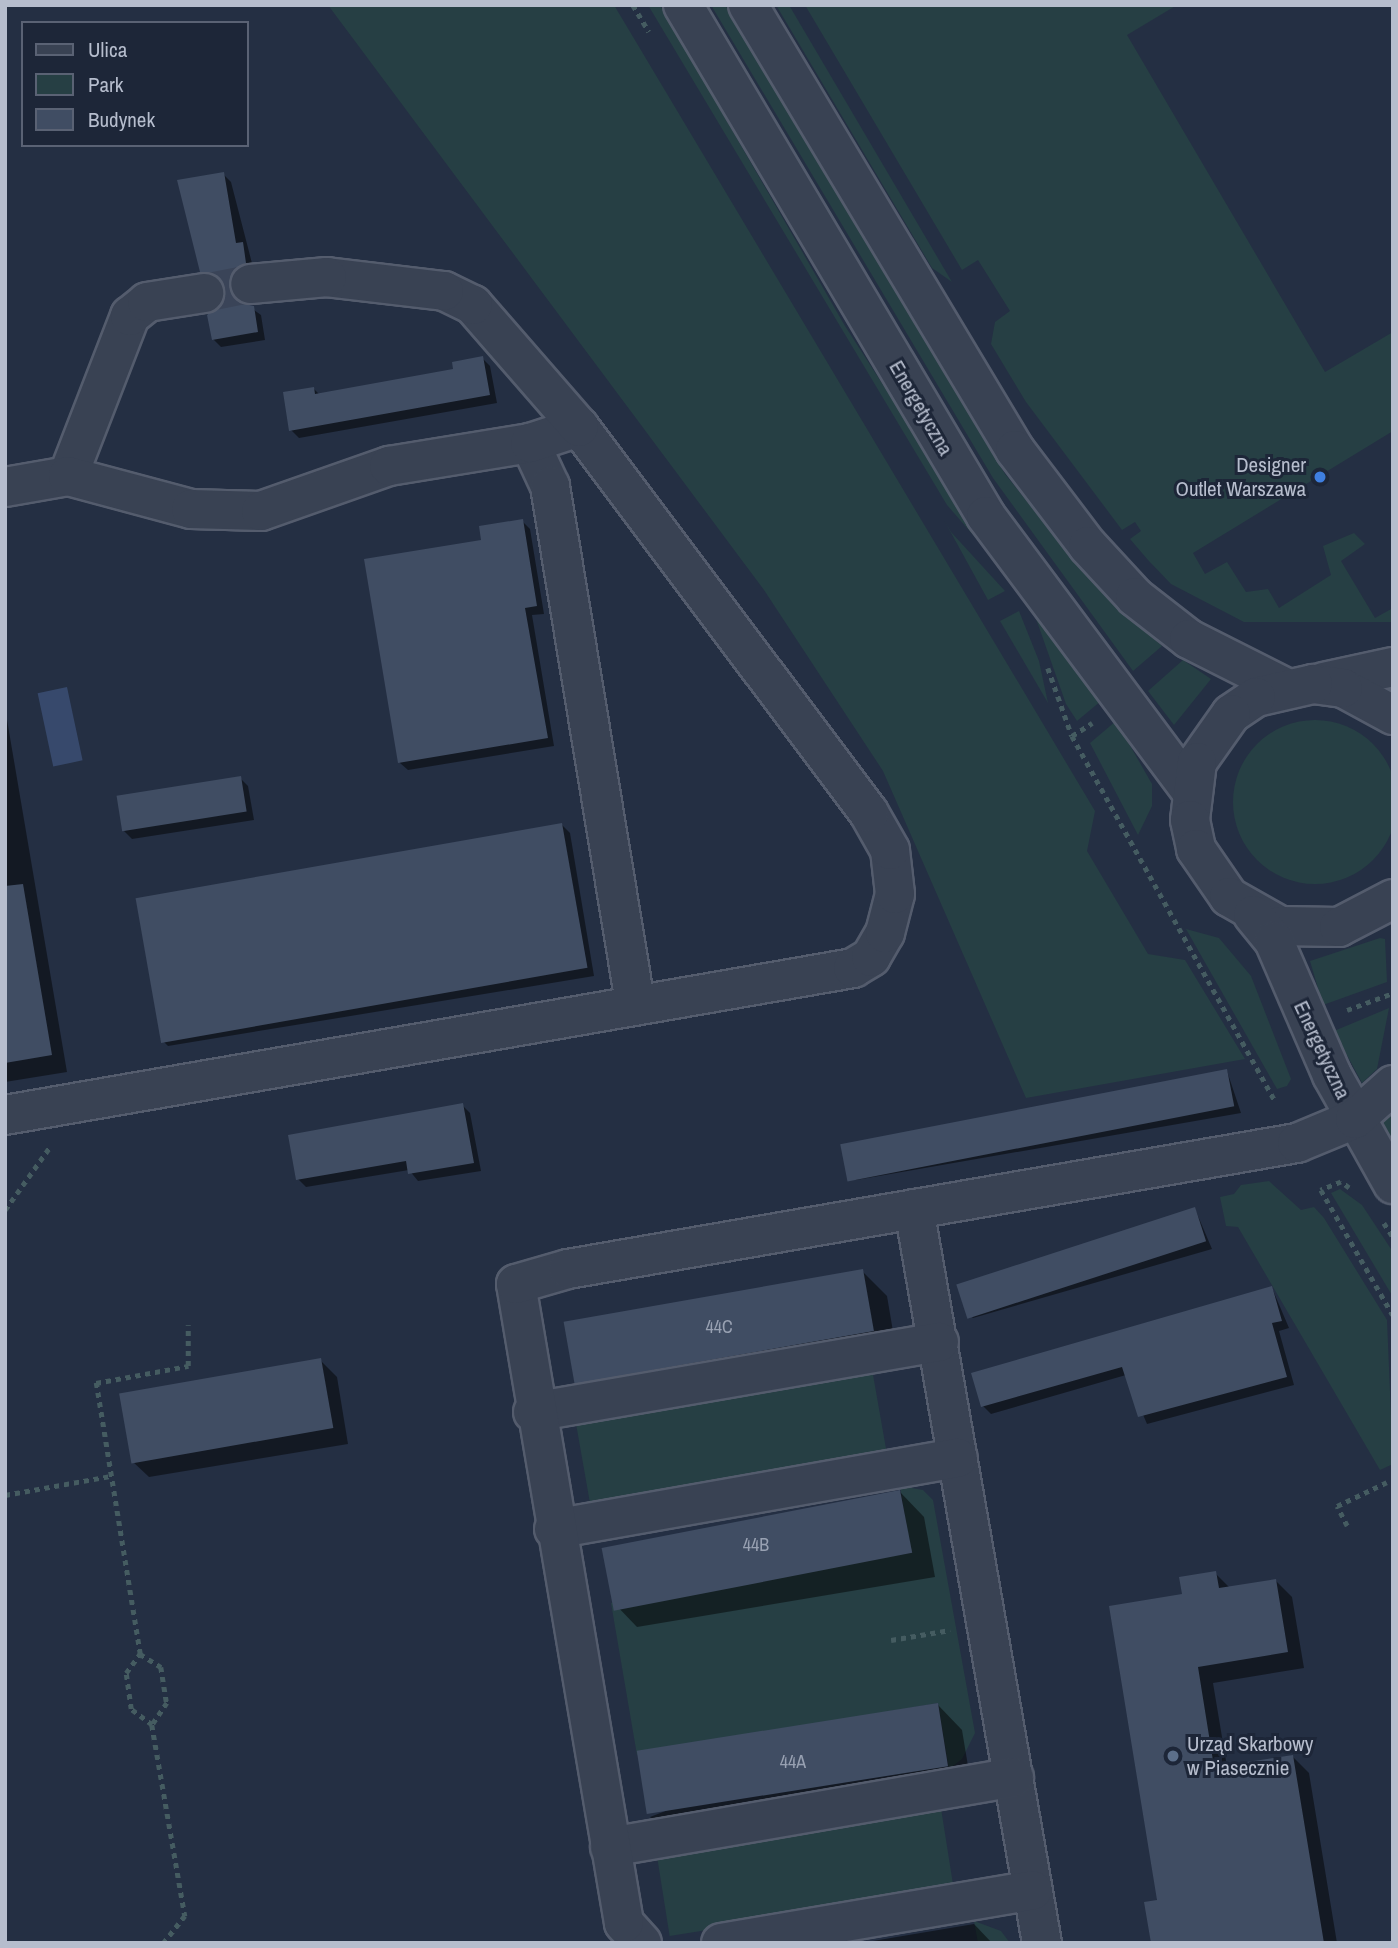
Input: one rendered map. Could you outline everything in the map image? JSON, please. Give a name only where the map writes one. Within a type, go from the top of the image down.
[{"type":"street","name":"Energetyczna","points":[[683,5],[986,516],[1190,790]]},
{"type":"street","points":[[748,5],[1015,450],[1088,546],[1135,597],[1189,639],[1299,686],[1343,688],[1393,715]]},
{"type":"street","points":[[5,1115],[635,1002],[853,968],[871,957],[885,933],[895,894],[890,850],[869,813],[579,427],[474,305],[444,290],[327,276],[250,284]]},
{"type":"street","points":[[68,476],[130,316],[147,302],[204,293]]},
{"type":"street","points":[[5,487],[68,476],[231,514],[261,511],[389,466],[530,443],[579,427]]},
{"type":"street","points":[[530,443],[550,486],[635,1002]]},
{"type":"street","name":"Energetyczna","points":[[1393,667],[1299,686],[1231,714],[1197,762],[1190,790],[1190,820],[1205,866],[1229,897],[1253,915],[1280,926],[1339,927],[1393,899]]},
{"type":"street","name":"Energetyczna","points":[[1253,915],[1273,941],[1355,1119],[1393,1184]]},
{"type":"street","points":[[642,1943],[624,1923],[610,1847],[513,1297],[522,1279],[1297,1143],[1355,1119],[1393,1085]]},
{"type":"street","points":[[914,1209],[1042,1943]]},
{"type":"street","points":[[533,1412],[939,1342]]},
{"type":"street","points":[[554,1529],[958,1458]]},
{"type":"street","points":[[610,1847],[1014,1777]]},
{"type":"street","points":[[721,1943],[1033,1890]]},
{"type":"path","points":[[1072,736],[1275,1101]]},
{"type":"path","points":[[5,1210],[82,1101]]},
{"type":"path","points":[[1321,1189],[1393,1315]]},
{"type":"path","points":[[164,1943],[185,1916],[152,1725],[131,1709],[126,1673],[140,1654],[96,1383],[188,1366],[188,1325]]},
{"type":"path","points":[[5,1495],[111,1476]]},
{"type":"path","points":[[1347,1526],[1337,1506],[1387,1482]]},
{"type":"path","points":[[891,1640],[964,1627]]},
{"type":"path","points":[[140,1654],[161,1667],[167,1703],[152,1725]]},
{"type":"green space","points":[[328,5],[614,5],[1095,811],[1087,851],[1148,954],[1185,960],[1245,1059],[1026,1098],[883,771],[764,590]]},
{"type":"green space","points":[[648,5],[660,5],[845,326],[1000,566],[947,505]]},
{"type":"green space","points":[[711,5],[725,5],[1005,474],[1093,583],[1162,646],[1133,671],[993,478]]},
{"type":"green space","points":[[776,5],[789,5],[952,282],[932,268]]},
{"type":"green space","points":[[805,5],[1177,5],[1127,35],[1325,372],[1393,332],[1393,431],[1193,553],[1205,574],[1227,562],[1246,592],[1268,589],[1279,608],[1331,575],[1323,546],[1354,533],[1365,544],[1341,561],[1375,618],[1393,608],[1393,622],[1244,622],[1171,584],[1148,560],[1130,539],[1141,531],[1135,522],[1122,530],[1026,402],[991,344],[995,322],[1010,311],[978,260],[962,270]]},
{"type":"green space","points":[[944,520],[951,532],[1005,591],[988,600]]},
{"type":"green space","points":[[1019,611],[1039,661],[1048,703],[1000,621]]},
{"type":"green space","points":[[1034,613],[1101,701],[1077,721],[1066,704]]},
{"type":"green space","points":[[1183,660],[1211,679],[1174,725],[1148,691]]},
{"type":"green space","points":[[1315,720],[1347,726],[1361,733],[1373,744],[1384,756],[1391,770],[1397,802],[1391,834],[1384,848],[1373,860],[1361,871],[1347,878],[1315,884],[1283,878],[1269,871],[1257,860],[1246,848],[1239,834],[1233,802],[1239,770],[1246,756],[1257,744],[1269,733],[1283,726]]},
{"type":"green space","points":[[1116,721],[1152,784],[1152,806],[1138,835],[1090,743]]},
{"type":"green space","points":[[1186,929],[1219,938],[1251,976],[1291,1079],[1287,1086],[1277,1089]]},
{"type":"green space","points":[[1380,938],[1385,939],[1387,982],[1323,1005],[1310,961]]},
{"type":"green space","points":[[1389,1008],[1377,1069],[1362,1083],[1334,1031]]},
{"type":"green space","points":[[1393,1111],[1393,1145],[1382,1123]]},
{"type":"green space","points":[[1269,1181],[1301,1210],[1314,1207],[1324,1218],[1387,1320],[1393,1464],[1380,1470],[1238,1227],[1226,1226],[1220,1197],[1234,1194],[1241,1185]]},
{"type":"green space","points":[[1340,1189],[1362,1205],[1393,1252],[1393,1297],[1331,1193]]},
{"type":"green space","points":[[872,1369],[887,1456],[591,1508],[576,1421]]},
{"type":"green space","points":[[900,1486],[923,1490],[933,1500],[975,1733],[962,1759],[949,1769],[938,1703],[637,1755],[611,1603],[911,1553]]},
{"type":"green space","points":[[940,1802],[954,1891],[670,1936],[656,1847]]},
{"type":"green space","points":[[974,1921],[1001,1931],[1010,1943],[978,1943]]},
{"type":"water","points":[[67,687],[83,760],[53,767],[38,693]]},
{"type":"building","points":[[224,172],[236,243],[243,242],[246,263],[231,274],[228,287],[240,303],[254,306],[258,332],[212,340],[207,315],[224,301],[225,289],[212,273],[200,272],[177,180]]},
{"type":"building","points":[[483,356],[490,395],[289,431],[283,392],[314,387],[315,394],[453,369],[452,362]]},
{"type":"building","points":[[523,519],[537,606],[525,608],[548,738],[398,763],[364,559],[481,540],[479,526]]},
{"type":"building","points":[[241,776],[247,812],[122,831],[117,796]]},
{"type":"building","points":[[562,823],[588,968],[161,1043],[136,898]]},
{"type":"building","points":[[23,884],[52,1055],[5,1063],[5,886]]},
{"type":"building","points":[[1227,1069],[1234,1106],[847,1181],[840,1144]]},
{"type":"building","points":[[463,1103],[474,1163],[408,1174],[406,1161],[296,1180],[288,1135]]},
{"type":"building","points":[[1195,1207],[1206,1241],[967,1319],[956,1285]]},
{"type":"building","points":[[863,1269],[874,1331],[575,1384],[564,1322]]},
{"type":"building","points":[[1272,1286],[1282,1321],[1272,1323],[1287,1377],[1138,1417],[1122,1367],[981,1407],[971,1373]]},
{"type":"building","points":[[321,1358],[333,1428],[131,1464],[119,1394]]},
{"type":"building","points":[[900,1490],[912,1553],[614,1611],[602,1548]]},
{"type":"building","name":"Urząd Skarbowy w Piasecznie","points":[[1216,1571],[1219,1588],[1276,1579],[1288,1652],[1198,1667],[1214,1767],[1293,1755],[1324,1943],[1151,1943],[1144,1902],[1157,1900],[1109,1606],[1182,1594],[1179,1577]]},
{"type":"building","points":[[938,1703],[948,1766],[647,1814],[637,1751]]},
{"type":"tunnel","points":[[204,293],[250,284]]},
{"type":"place","name":"Designer Outlet Warszawa","points":[[1320,477]]},
{"type":"place","name":"Urząd Skarbowy w Piasecznie","points":[[1173,1756]]}]
